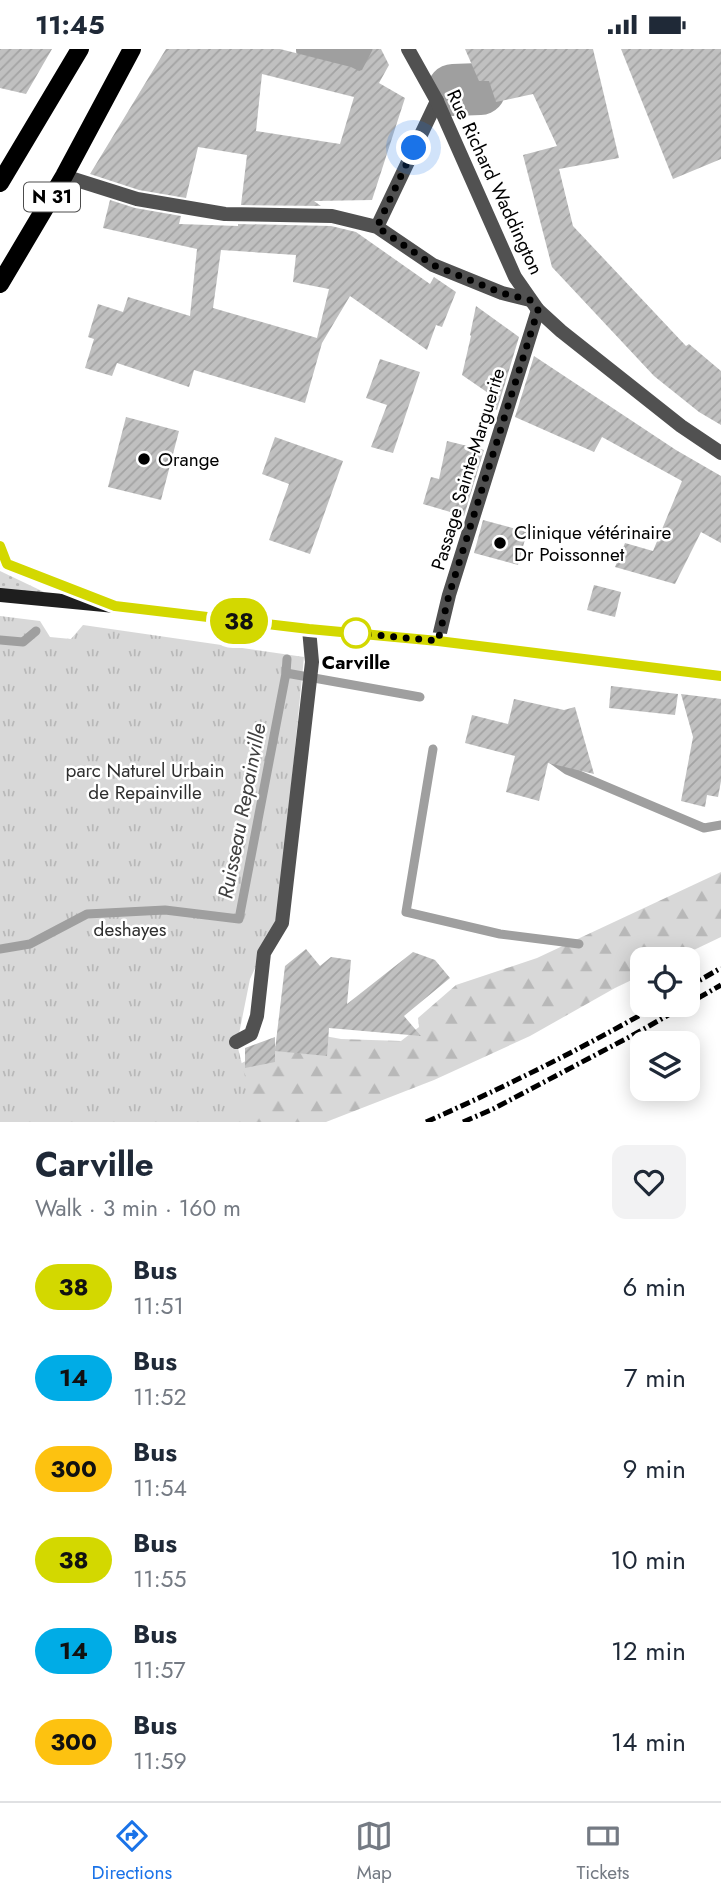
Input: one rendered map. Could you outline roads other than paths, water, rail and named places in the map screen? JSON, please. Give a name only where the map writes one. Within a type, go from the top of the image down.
[{"type":"main road","name":"N 31","points":[[0,183],[80,49]]},
{"type":"main road","name":"N 31","points":[[0,284],[64,176],[132,49]]},
{"type":"main road","points":[[0,546],[3,562],[115,606]]},
{"type":"main road","points":[[0,596],[438,641],[721,676]]},
{"type":"street","name":"Rue Richard Waddington","points":[[408,49],[437,101],[515,277],[534,305],[561,331],[681,426],[721,453]]},
{"type":"street","points":[[377,227],[437,101]]},
{"type":"street","points":[[64,176],[137,199],[225,214],[332,216],[377,227],[433,265],[534,305]]},
{"type":"street","name":"Passage Sainte-Marguerite","points":[[438,641],[534,305]]},
{"type":"street","points":[[236,1042],[251,1034],[257,1016],[264,953],[282,923],[312,662],[309,629]]},
{"type":"waterway","points":[[322,49],[348,57]]},
{"type":"waterway","points":[[453,90],[480,89]]},
{"type":"waterway","name":"Ruisseau Repainville","points":[[0,640],[23,642],[36,631]]},
{"type":"waterway","name":"Ruisseau Repainville","points":[[0,949],[30,944],[87,914],[165,910],[239,919],[287,659]]},
{"type":"waterway","points":[[286,673],[420,697]]},
{"type":"waterway","name":"Ruisseau Repainville","points":[[433,749],[406,912],[500,934],[579,944]]},
{"type":"waterway","name":"Ruisseau Repainville","points":[[553,760],[567,770],[704,828],[721,825]]},
{"type":"railway","points":[[700,980],[721,968]]},
{"type":"railway","points":[[463,1122],[635,1034],[721,985]]},
{"type":"railway","points":[[426,1122],[544,1067],[636,1017]]},
{"type":"place","name":"Orange","points":[[144,459]]},
{"type":"place","name":"Clinique vétérinaire Dr Poissonnet","points":[[500,543]]},
{"type":"place","name":"Carville","points":[[356,633]]},
{"type":"park label","name":"parc Naturel Urbain de Repainville","points":[[145,781]]},
{"type":"park label","name":"deshayes","points":[[130,929]]}]
